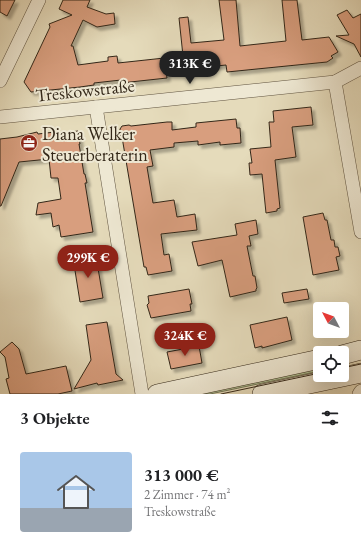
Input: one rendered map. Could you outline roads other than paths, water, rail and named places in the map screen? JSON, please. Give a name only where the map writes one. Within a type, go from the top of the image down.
[{"type":"main road","points":[[349,353],[361,350]]},
{"type":"main road","points":[[157,394],[313,361]]},
{"type":"main road","points":[[262,394],[361,378]]},
{"type":"street","points":[[0,81],[39,0]]},
{"type":"street","name":"Treskowstraße","points":[[0,117],[335,82],[361,68]]},
{"type":"street","points":[[335,82],[361,232]]},
{"type":"street","points":[[96,107],[142,394]]},
{"type":"street","points":[[359,394],[361,378]]},
{"type":"tram line","points":[[349,367],[361,364]]},
{"type":"tram line","points":[[221,394],[313,374]]},
{"type":"place","name":"Diana Welker Steuerberaterin","points":[[29,143]]}]
